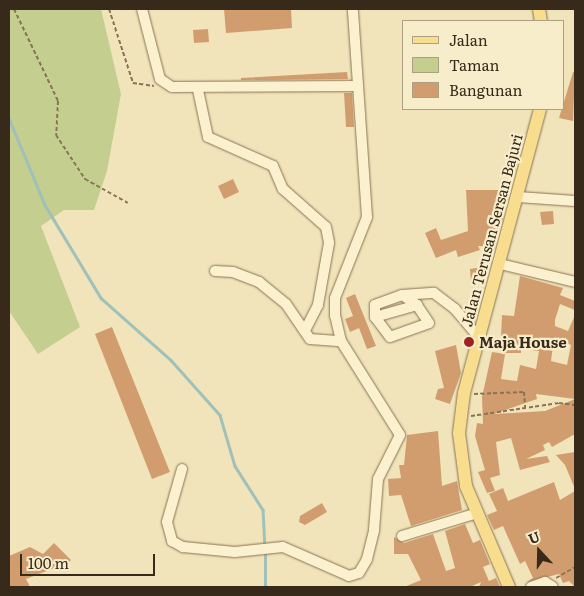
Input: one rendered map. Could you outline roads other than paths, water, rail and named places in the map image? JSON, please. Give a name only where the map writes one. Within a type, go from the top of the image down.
[{"type":"main road","name":"Jalan Terusan Sersan Bajuri","points":[[509,587],[477,513],[460,465],[461,416],[464,393],[540,110]]},
{"type":"street","points":[[142,9],[160,79],[172,88],[198,90],[356,86]]},
{"type":"street","points":[[182,469],[166,522],[172,541],[208,551],[283,547],[349,576],[359,573],[374,530],[378,479],[400,435],[342,341],[334,316],[335,298],[367,216],[368,202],[356,86],[354,9]]},
{"type":"street","points":[[198,90],[208,137],[273,166],[283,189],[326,227],[329,243],[318,305],[305,331]]},
{"type":"street","points":[[518,197],[575,201]]},
{"type":"street","points":[[500,264],[575,282]]},
{"type":"street","points":[[215,271],[233,272],[259,282],[286,304],[314,341],[342,341]]},
{"type":"street","points":[[402,295],[417,305],[429,323],[390,338],[375,318],[375,304],[402,295],[434,294],[455,309],[479,338]]},
{"type":"street","points":[[375,318],[417,305]]},
{"type":"street","points":[[402,536],[477,513]]},
{"type":"street","points":[[531,587],[551,585]]},
{"type":"waterway","points":[[9,118],[45,205],[101,298],[171,360],[220,415],[235,466],[263,510],[265,547]]},
{"type":"waterway","points":[[265,552],[265,587]]},
{"type":"place","name":"Maja House","points":[[469,342]]}]
